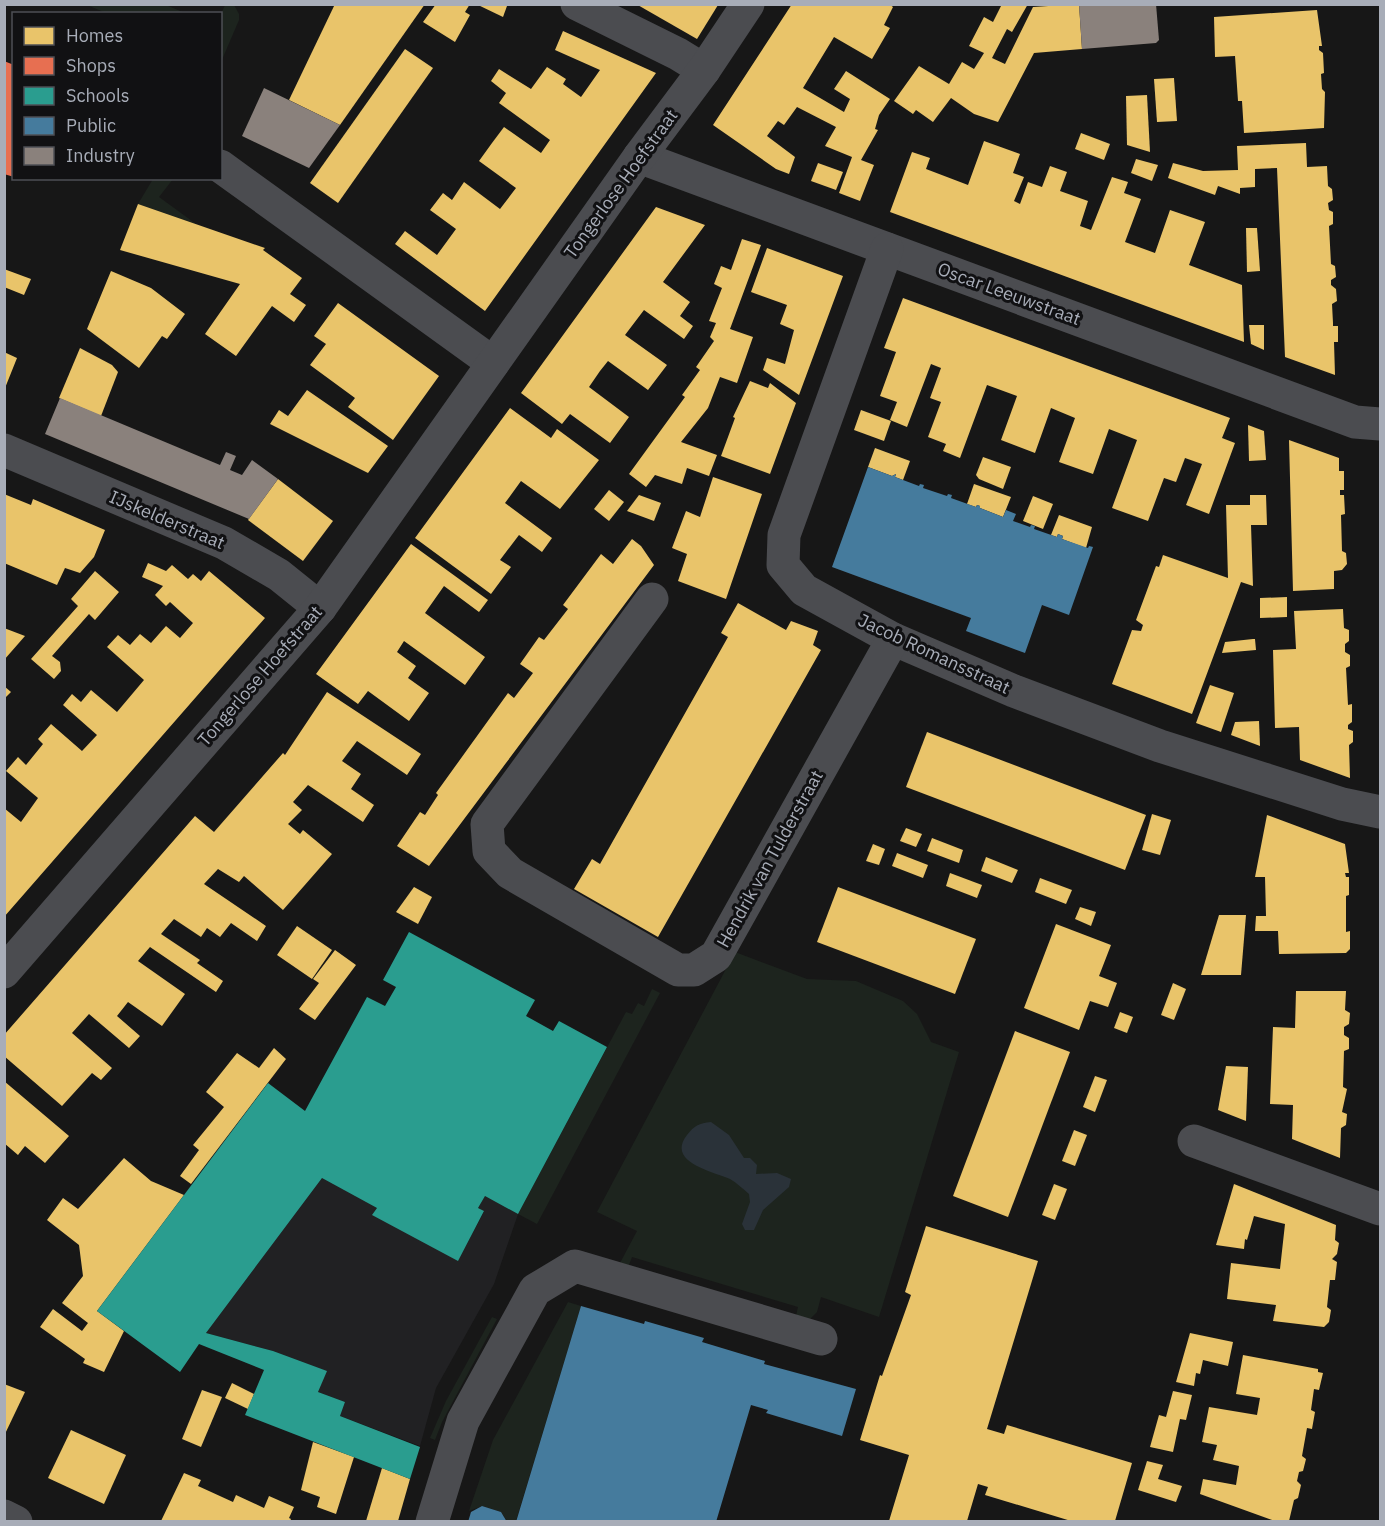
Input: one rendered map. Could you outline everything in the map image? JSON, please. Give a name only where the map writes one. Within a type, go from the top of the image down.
[{"type":"street","points":[[577,4],[678,54],[704,70]]},
{"type":"street","name":"Tongerlose Hoefstraat","points":[[4,972],[320,608],[639,157],[704,70],[748,4]]},
{"type":"street","name":"Oscar Leeuwstraat","points":[[639,157],[1355,422],[1380,424]]},
{"type":"street","points":[[222,167],[493,363]]},
{"type":"street","name":"Jacob Romansstraat","points":[[887,249],[784,535],[783,565],[804,590],[893,639],[1014,691],[1160,746],[1342,804],[1380,812]]},
{"type":"street","name":"IJskelderstraat","points":[[4,450],[224,543],[279,575],[320,608]]},
{"type":"street","name":"Hendrik van Tulderstraat","points":[[652,599],[488,824],[489,852],[510,873],[678,970],[694,970],[716,956],[893,639]]},
{"type":"street","points":[[1194,1141],[1380,1209]]},
{"type":"street","points":[[432,1521],[463,1421],[535,1290],[575,1266],[821,1339]]},
{"type":"street","points":[[4,1516],[16,1521]]},
{"type":"shaded area","points":[[87,5],[166,5],[183,12],[104,12]]},
{"type":"shaded area","points":[[225,5],[234,5],[239,14],[239,20],[222,60],[222,12]]},
{"type":"shaded area","points":[[152,180],[172,180],[159,197],[196,224],[138,204]]},
{"type":"shaded area","points":[[735,952],[807,979],[856,981],[903,1001],[917,1014],[931,1042],[959,1052],[879,1317],[821,1297],[817,1312],[810,1319],[796,1316],[798,1307],[632,1257],[629,1265],[620,1263],[637,1231],[597,1212]]},
{"type":"shaded area","points":[[652,989],[660,993],[537,1224],[518,1214],[626,1012],[632,1014],[638,1003],[644,1006]]},
{"type":"shaded area","points":[[711,1122],[729,1135],[744,1158],[750,1158],[757,1165],[756,1174],[777,1173],[791,1179],[789,1187],[763,1210],[754,1230],[745,1230],[742,1224],[750,1202],[749,1194],[730,1179],[694,1164],[682,1152],[682,1144],[687,1135],[700,1124]]},
{"type":"shaded area","points":[[322,1178],[377,1208],[373,1214],[458,1260],[484,1212],[478,1208],[485,1196],[518,1214],[494,1284],[436,1388],[420,1446],[340,1416],[345,1402],[318,1392],[326,1371],[273,1351],[206,1333]]},
{"type":"shaded area","points":[[568,1302],[581,1306],[516,1521],[507,1521],[501,1512],[482,1506],[469,1511],[493,1440]]},
{"type":"shaded area","points":[[492,1317],[497,1319],[442,1422],[435,1440],[430,1438],[446,1401]]},
{"type":"building: Homes","points":[[335,4],[425,4],[340,125],[289,100]]},
{"type":"building: Homes","points":[[436,4],[470,4],[465,12],[470,15],[455,42],[423,22]]},
{"type":"building: Homes","points":[[476,4],[505,4],[507,6],[503,17]]},
{"type":"building: Homes","points":[[636,4],[716,4],[718,5],[697,39]]},
{"type":"building: Homes","points":[[792,4],[889,4],[893,7],[884,25],[890,28],[872,59],[834,37],[803,88],[844,112],[850,99],[834,89],[846,71],[890,99],[879,115],[875,129],[878,130],[861,160],[874,165],[860,201],[839,193],[852,157],[825,146],[836,127],[797,107],[784,125],[778,121],[767,136],[795,157],[789,174],[776,169],[713,125]]},
{"type":"building: Homes","points":[[1002,4],[1028,4],[1012,32],[1007,29],[992,58],[1005,64],[1033,7],[1079,4],[1082,49],[1034,53],[998,122],[974,114],[951,98],[933,122],[916,110],[913,114],[894,101],[919,66],[949,84],[962,62],[974,69],[984,53],[969,46],[984,17],[993,22]]},
{"type":"building: Homes","points":[[1317,10],[1322,46],[1319,46],[1319,50],[1323,53],[1324,73],[1321,74],[1322,89],[1325,92],[1324,128],[1244,133],[1242,101],[1238,101],[1235,56],[1215,57],[1214,17]]},
{"type":"building: Homes","points":[[563,31],[656,73],[485,311],[395,244],[405,231],[437,255],[456,229],[430,210],[443,193],[452,200],[464,182],[500,209],[516,188],[479,161],[492,143],[504,127],[541,153],[550,140],[499,103],[506,93],[491,81],[499,69],[531,89],[547,67],[566,79],[563,84],[581,97],[600,70],[555,50]]},
{"type":"building: Homes","points":[[405,49],[433,68],[338,203],[310,183]]},
{"type":"building: Homes","points":[[1174,78],[1177,121],[1157,122],[1154,79]]},
{"type":"building: Homes","points":[[1147,95],[1150,152],[1127,145],[1126,96]]},
{"type":"building: Homes","points":[[1081,133],[1110,144],[1104,160],[1075,149]]},
{"type":"building: Homes","points":[[984,141],[1020,154],[1013,173],[1024,177],[1014,201],[1020,204],[1028,182],[1042,187],[1050,166],[1067,172],[1060,191],[1088,201],[1080,226],[1091,230],[1112,177],[1128,182],[1124,193],[1141,199],[1125,242],[1155,253],[1170,210],[1205,222],[1189,265],[1242,285],[1244,342],[890,212],[912,152],[930,158],[926,169],[968,185]]},
{"type":"building: Homes","points":[[1306,143],[1307,167],[1327,166],[1328,186],[1332,189],[1333,200],[1328,203],[1329,210],[1333,212],[1333,224],[1329,226],[1331,264],[1335,266],[1336,277],[1331,280],[1331,285],[1336,289],[1337,301],[1332,304],[1333,326],[1338,326],[1338,342],[1334,342],[1335,375],[1285,357],[1277,168],[1255,169],[1255,187],[1240,188],[1240,194],[1218,186],[1215,195],[1168,178],[1173,163],[1203,171],[1238,170],[1237,146]]},
{"type":"building: Homes","points":[[1136,159],[1158,165],[1152,181],[1131,173]]},
{"type":"building: Homes","points":[[818,163],[843,172],[836,190],[811,181]]},
{"type":"building: Homes","points":[[138,204],[265,248],[263,250],[302,278],[290,294],[306,305],[294,322],[272,306],[236,356],[205,334],[240,284],[120,250]]},
{"type":"building: Homes","points":[[656,207],[705,225],[663,282],[690,302],[680,316],[693,326],[684,339],[644,310],[625,335],[667,365],[648,390],[608,361],[600,371],[589,387],[629,417],[610,443],[570,414],[562,424],[521,393]]},
{"type":"building: Homes","points":[[1246,228],[1257,228],[1260,271],[1247,272]]},
{"type":"building: Homes","points":[[742,239],[761,245],[730,329],[753,337],[737,383],[720,377],[708,408],[681,442],[717,455],[709,476],[687,468],[682,484],[655,475],[646,487],[629,474],[685,397],[682,395],[700,370],[696,367],[714,341],[710,337],[716,323],[709,321],[722,288],[714,284],[721,266],[731,270]]},
{"type":"building: Homes","points":[[767,248],[843,276],[799,395],[763,370],[767,358],[785,364],[794,330],[780,324],[787,305],[751,292]]},
{"type":"building: Homes","points":[[4,269],[31,279],[24,295],[4,287]]},
{"type":"building: Homes","points":[[111,271],[151,288],[185,314],[167,339],[162,336],[139,368],[87,329]]},
{"type":"building: Homes","points":[[903,298],[1230,418],[1222,438],[1235,443],[1209,514],[1186,505],[1202,464],[1185,458],[1176,482],[1164,478],[1148,521],[1112,508],[1137,440],[1109,429],[1093,474],[1059,462],[1075,418],[1051,408],[1035,453],[1001,440],[1017,396],[987,385],[960,458],[943,451],[946,444],[928,437],[941,402],[930,398],[941,368],[931,364],[907,427],[890,420],[897,402],[880,396],[896,352],[884,348]]},
{"type":"building: Homes","points":[[338,303],[439,376],[393,440],[348,407],[355,398],[310,365],[326,344],[314,336]]},
{"type":"building: Homes","points":[[1249,325],[1264,325],[1264,350],[1251,344]]},
{"type":"building: Homes","points":[[80,348],[112,365],[118,372],[101,416],[59,398]]},
{"type":"building: Homes","points":[[4,352],[17,358],[5,388],[4,388]]},
{"type":"building: Homes","points":[[750,381],[768,388],[770,383],[796,403],[770,474],[721,456],[735,418],[733,417]]},
{"type":"building: Homes","points":[[307,390],[388,446],[368,473],[270,424],[279,410],[288,416]]},
{"type":"building: Homes","points":[[510,408],[551,438],[557,429],[599,460],[560,509],[521,481],[505,503],[552,538],[542,552],[519,535],[500,560],[511,567],[491,594],[415,538]]},
{"type":"building: Homes","points":[[861,410],[891,421],[884,441],[854,430]]},
{"type":"building: Homes","points":[[1248,425],[1264,431],[1266,460],[1249,461]]},
{"type":"building: Homes","points":[[1289,440],[1339,458],[1339,471],[1344,471],[1344,490],[1340,490],[1340,495],[1344,495],[1345,514],[1341,515],[1342,551],[1346,553],[1347,564],[1342,570],[1334,571],[1334,589],[1293,591]]},
{"type":"building: Homes","points":[[875,448],[910,461],[903,480],[895,477],[896,474],[892,476],[868,467]]},
{"type":"building: Homes","points":[[983,457],[1011,467],[1003,489],[979,479],[976,475]]},
{"type":"building: Homes","points":[[713,477],[762,494],[726,599],[678,581],[687,554],[672,548],[686,511],[700,517]]},
{"type":"building: Homes","points":[[278,479],[333,521],[303,561],[248,520]]},
{"type":"building: Homes","points":[[974,484],[1011,497],[1003,517],[980,508],[980,506],[967,504]]},
{"type":"building: Homes","points":[[609,490],[624,502],[609,521],[594,509]]},
{"type":"building: Homes","points":[[4,494],[31,505],[33,499],[105,530],[94,557],[80,573],[65,568],[57,585],[4,563]]},
{"type":"building: Homes","points":[[639,495],[661,503],[654,521],[627,511]]},
{"type":"building: Homes","points":[[1250,495],[1266,495],[1267,525],[1251,525],[1253,586],[1241,582],[1192,714],[1112,684],[1132,630],[1141,631],[1143,625],[1136,620],[1156,566],[1159,567],[1163,555],[1228,578],[1226,505],[1250,505]]},
{"type":"building: Homes","points":[[1033,496],[1053,504],[1043,529],[1023,521]]},
{"type":"building: Homes","points":[[1059,515],[1092,527],[1086,548],[1062,539],[1063,536],[1058,534],[1057,537],[1051,535]]},
{"type":"building: Homes","points":[[632,539],[641,546],[654,565],[429,866],[397,846],[420,812],[425,815],[438,795],[436,793],[508,693],[514,698],[533,673],[520,664],[539,637],[544,640],[568,609],[563,605],[601,554],[613,564]]},
{"type":"building: Homes","points":[[411,544],[488,600],[479,612],[444,586],[425,613],[485,657],[465,685],[404,641],[397,652],[416,666],[408,678],[429,693],[409,721],[368,691],[358,704],[316,674]]},
{"type":"building: Homes","points":[[148,563],[166,571],[172,565],[188,579],[193,574],[201,581],[209,571],[265,618],[4,917],[4,808],[21,822],[38,798],[6,771],[18,757],[26,765],[43,744],[38,739],[51,724],[82,751],[97,735],[63,705],[72,694],[81,702],[91,690],[117,712],[144,680],[107,647],[118,635],[130,645],[140,634],[151,643],[166,626],[180,638],[193,623],[170,602],[166,606],[155,595],[163,586],[142,577]]},
{"type":"building: Homes","points":[[95,571],[119,592],[95,620],[89,614],[52,656],[60,662],[61,671],[54,679],[31,659],[78,606],[71,599]]},
{"type":"building: Homes","points":[[1287,597],[1287,617],[1260,618],[1260,598]]},
{"type":"building: Homes","points":[[738,603],[786,630],[791,621],[818,631],[813,645],[821,650],[658,937],[574,889],[592,859],[600,864],[728,637],[721,633]]},
{"type":"building: Homes","points":[[1343,609],[1344,628],[1349,630],[1349,641],[1345,644],[1345,652],[1350,655],[1350,666],[1346,668],[1348,705],[1352,704],[1352,722],[1348,725],[1348,729],[1353,731],[1353,742],[1349,745],[1350,778],[1300,760],[1299,727],[1275,728],[1273,650],[1296,649],[1294,611]]},
{"type":"building: Homes","points":[[4,628],[25,636],[4,660]]},
{"type":"building: Homes","points":[[1255,639],[1256,650],[1222,653],[1225,642]]},
{"type":"building: Homes","points":[[1210,685],[1234,693],[1221,732],[1196,723]]},
{"type":"building: Homes","points":[[4,686],[11,692],[4,699]]},
{"type":"building: Homes","points":[[327,692],[421,754],[407,775],[357,741],[342,761],[361,774],[351,789],[374,805],[363,822],[308,785],[293,802],[302,810],[288,824],[300,834],[303,830],[332,854],[283,910],[244,876],[239,882],[218,869],[204,884],[266,926],[257,941],[231,923],[220,937],[207,928],[201,937],[174,919],[161,934],[200,960],[197,963],[223,981],[216,992],[150,947],[138,961],[185,994],[162,1026],[128,1002],[117,1016],[140,1036],[129,1048],[89,1014],[72,1033],[112,1068],[101,1080],[92,1073],[62,1106],[4,1056],[4,1035],[195,816],[214,832],[283,753],[285,755]]},
{"type":"building: Homes","points":[[1259,721],[1260,746],[1231,735],[1235,722]]},
{"type":"building: Homes","points":[[927,732],[1146,815],[1125,870],[906,787]]},
{"type":"building: Homes","points":[[1152,814],[1171,820],[1160,855],[1142,850]]},
{"type":"building: Homes","points":[[1267,815],[1345,844],[1349,873],[1345,873],[1346,877],[1349,877],[1349,895],[1346,896],[1346,932],[1350,931],[1350,949],[1346,953],[1279,954],[1278,931],[1255,931],[1256,916],[1266,916],[1265,877],[1255,877]]},
{"type":"building: Homes","points":[[906,828],[922,834],[916,847],[900,841]]},
{"type":"building: Homes","points":[[932,838],[963,850],[959,863],[927,851]]},
{"type":"building: Homes","points":[[873,844],[885,849],[879,865],[866,861]]},
{"type":"building: Homes","points":[[897,853],[928,865],[923,878],[892,866]]},
{"type":"building: Homes","points":[[986,857],[1018,870],[1012,883],[981,871]]},
{"type":"building: Homes","points":[[950,873],[982,885],[977,898],[946,886]]},
{"type":"building: Homes","points":[[1040,878],[1072,890],[1066,904],[1035,892]]},
{"type":"building: Homes","points":[[414,887],[432,897],[418,924],[396,912]]},
{"type":"building: Homes","points":[[838,887],[976,939],[955,994],[817,942]]},
{"type":"building: Homes","points":[[1080,907],[1096,912],[1091,926],[1075,919]]},
{"type":"building: Homes","points":[[1219,915],[1246,915],[1241,975],[1201,975]]},
{"type":"building: Homes","points":[[1056,924],[1111,945],[1099,976],[1117,983],[1108,1007],[1090,1001],[1079,1030],[1024,1008]]},
{"type":"building: Homes","points":[[297,926],[332,950],[312,979],[277,955]]},
{"type":"building: Homes","points":[[335,950],[356,965],[315,1020],[299,1009],[319,983],[313,979]]},
{"type":"building: Homes","points":[[1173,983],[1186,989],[1174,1020],[1161,1015]]},
{"type":"building: Homes","points":[[1296,991],[1346,991],[1345,1010],[1350,1013],[1349,1024],[1344,1027],[1344,1035],[1349,1038],[1349,1049],[1344,1051],[1343,1087],[1347,1089],[1342,1112],[1347,1114],[1346,1125],[1341,1128],[1340,1158],[1292,1139],[1293,1105],[1270,1104],[1273,1027],[1295,1028]]},
{"type":"building: Homes","points":[[1120,1012],[1133,1017],[1127,1033],[1114,1028]]},
{"type":"building: Homes","points":[[1015,1031],[1070,1052],[1008,1217],[953,1196]]},
{"type":"building: Homes","points":[[274,1048],[286,1059],[191,1184],[180,1176],[199,1150],[193,1145],[224,1107],[206,1092],[237,1053],[259,1068]]},
{"type":"building: Homes","points":[[1226,1066],[1248,1067],[1246,1121],[1218,1110]]},
{"type":"building: Homes","points":[[1095,1076],[1107,1080],[1095,1112],[1083,1107]]},
{"type":"building: Homes","points":[[4,1081],[69,1136],[45,1163],[25,1146],[18,1155],[4,1143]]},
{"type":"building: Homes","points":[[1074,1130],[1087,1135],[1075,1166],[1062,1161]]},
{"type":"building: Homes","points":[[124,1158],[151,1181],[184,1195],[97,1311],[124,1331],[104,1372],[83,1363],[85,1359],[40,1327],[53,1309],[82,1331],[88,1323],[62,1303],[83,1276],[79,1245],[47,1220],[63,1198],[78,1209]]},
{"type":"building: Homes","points":[[1054,1184],[1067,1189],[1055,1220],[1042,1215]]},
{"type":"building: Homes","points":[[1234,1184],[1336,1225],[1335,1240],[1339,1243],[1337,1254],[1332,1259],[1337,1262],[1335,1280],[1330,1280],[1327,1307],[1331,1310],[1329,1322],[1324,1327],[1273,1321],[1276,1305],[1227,1299],[1231,1263],[1280,1269],[1285,1224],[1254,1216],[1247,1240],[1245,1239],[1244,1249],[1216,1245]]},
{"type":"building: Homes","points":[[926,1226],[1038,1261],[987,1429],[1004,1434],[1007,1425],[1132,1463],[1115,1521],[1071,1521],[985,1495],[988,1487],[978,1484],[967,1521],[889,1521],[909,1455],[860,1440],[880,1375],[882,1376],[911,1295],[905,1292]]},
{"type":"building: Homes","points":[[1190,1333],[1233,1342],[1228,1366],[1203,1360],[1200,1374],[1196,1373],[1194,1386],[1176,1382]]},
{"type":"building: Homes","points":[[1243,1355],[1318,1369],[1318,1372],[1323,1373],[1319,1390],[1314,1389],[1311,1410],[1315,1412],[1312,1429],[1307,1428],[1302,1456],[1306,1459],[1297,1481],[1301,1485],[1298,1498],[1294,1500],[1289,1521],[1275,1521],[1200,1494],[1203,1479],[1236,1485],[1239,1466],[1213,1460],[1217,1445],[1202,1442],[1209,1407],[1257,1415],[1260,1398],[1236,1394]]},
{"type":"building: Homes","points":[[232,1383],[254,1394],[248,1409],[225,1398]]},
{"type":"building: Homes","points":[[4,1384],[25,1392],[4,1436]]},
{"type":"building: Homes","points":[[202,1390],[222,1397],[201,1447],[182,1439]]},
{"type":"building: Homes","points":[[1173,1391],[1192,1395],[1186,1420],[1180,1419],[1173,1452],[1150,1447],[1159,1415],[1166,1417]]},
{"type":"building: Homes","points":[[71,1430],[126,1455],[104,1504],[48,1478]]},
{"type":"building: Homes","points":[[313,1442],[354,1457],[336,1514],[317,1507],[320,1497],[301,1490]]},
{"type":"building: Homes","points":[[1147,1461],[1163,1465],[1158,1479],[1182,1486],[1176,1502],[1138,1490]]},
{"type":"building: Homes","points":[[382,1468],[410,1479],[398,1521],[366,1521]]},
{"type":"building: Homes","points":[[184,1473],[201,1480],[198,1486],[233,1502],[236,1495],[264,1508],[269,1496],[294,1507],[289,1518],[291,1519],[290,1521],[161,1521]]},
{"type":"building: Shops","points":[[4,61],[12,64],[12,176],[4,174]]},
{"type":"building: Schools","points":[[409,932],[535,1000],[526,1016],[553,1031],[559,1021],[607,1047],[518,1214],[485,1196],[478,1208],[484,1211],[458,1261],[372,1215],[377,1208],[322,1178],[206,1333],[273,1351],[327,1371],[318,1392],[345,1402],[340,1416],[420,1447],[410,1479],[245,1415],[264,1370],[199,1344],[180,1372],[97,1311],[268,1083],[305,1111],[367,997],[385,1006],[396,987],[383,980]]},
{"type":"building: Public","points":[[868,467],[892,476],[896,474],[895,477],[919,486],[924,485],[923,488],[947,496],[952,495],[951,498],[976,507],[980,506],[980,508],[1003,517],[1006,510],[1016,514],[1013,521],[1030,527],[1035,526],[1034,529],[1057,537],[1058,534],[1063,536],[1062,539],[1088,548],[1093,547],[1069,615],[1042,605],[1025,653],[966,631],[971,618],[832,567]]},
{"type":"building: Public","points":[[581,1306],[704,1338],[702,1342],[765,1361],[764,1364],[856,1389],[842,1436],[766,1413],[768,1410],[751,1405],[716,1522],[516,1522]]},
{"type":"building: Public","points":[[482,1506],[501,1512],[507,1522],[468,1522],[471,1512]]},
{"type":"building: Industry","points":[[1079,4],[1156,4],[1159,40],[1156,43],[1082,49]]},
{"type":"building: Industry","points":[[264,88],[340,125],[309,168],[242,136]]},
{"type":"building: Industry","points":[[60,398],[220,465],[226,452],[236,456],[230,470],[242,475],[252,460],[278,479],[249,519],[45,434]]}]
